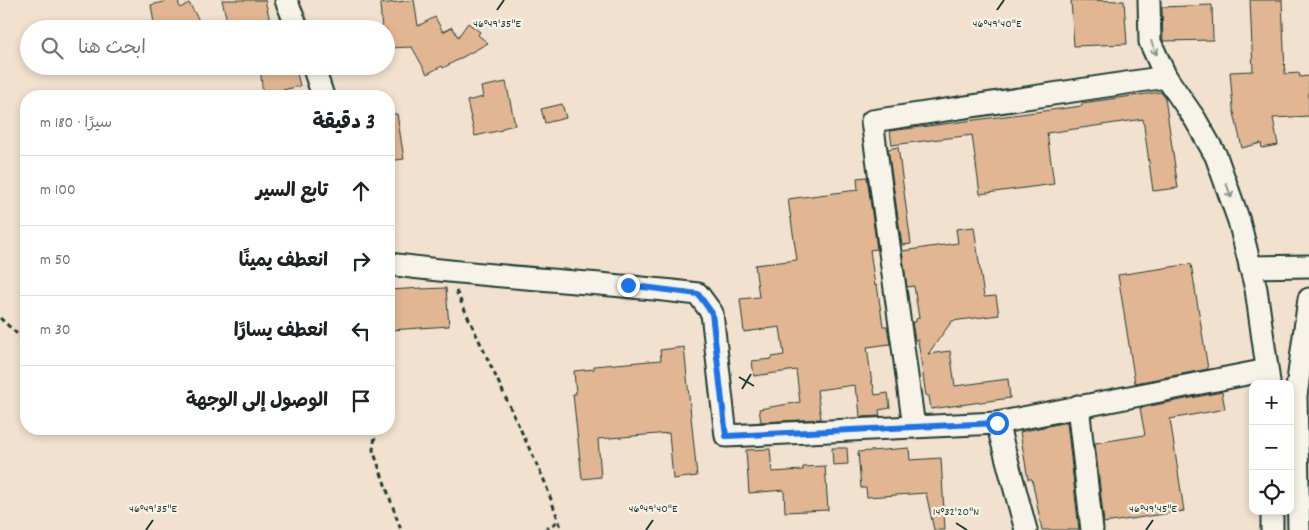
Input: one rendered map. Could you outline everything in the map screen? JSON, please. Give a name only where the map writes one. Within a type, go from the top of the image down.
[{"type":"street","points":[[286,0],[294,20]]},
{"type":"street","points":[[395,265],[447,272],[628,285],[698,294],[712,313],[726,436],[997,423],[1078,406],[1268,377],[1256,289],[1239,221],[1216,156],[1195,119],[1166,77],[1150,42],[1149,0]]},
{"type":"street","points":[[316,75],[321,90]]},
{"type":"street","points":[[914,427],[872,121],[1166,77]]},
{"type":"street","points":[[1250,267],[1309,266]]},
{"type":"street","points":[[1299,530],[1294,423],[1309,299]]},
{"type":"street","points":[[1078,406],[1092,530]]},
{"type":"street","points":[[997,423],[1026,530]]},
{"type":"street","points":[[1272,515],[1272,530]]},
{"type":"path","points":[[447,272],[544,480],[560,520],[562,530]]},
{"type":"path","points":[[0,318],[20,336]]},
{"type":"path","points":[[375,435],[373,450],[401,530]]},
{"type":"path","points":[[545,530],[560,520]]},
{"type":"building","points":[[164,0],[178,0],[180,8],[189,3],[199,20],[154,20],[151,5],[164,2]]},
{"type":"building","points":[[222,0],[265,0],[270,20],[227,20]]},
{"type":"building","points":[[414,0],[418,26],[435,17],[443,32],[452,27],[458,37],[468,23],[480,32],[478,35],[488,43],[443,68],[442,66],[427,74],[412,47],[395,48],[395,20],[381,20],[380,4]]},
{"type":"building","points":[[1071,0],[1124,1],[1127,44],[1074,46]]},
{"type":"building","points":[[1250,0],[1282,0],[1285,74],[1299,73],[1300,77],[1309,76],[1309,116],[1273,118],[1278,145],[1262,148],[1261,143],[1242,148],[1233,108],[1230,72],[1253,71]]},
{"type":"building","points":[[1212,5],[1213,40],[1163,41],[1162,7]]},
{"type":"building","points":[[261,75],[297,75],[300,86],[283,90],[262,90]]},
{"type":"building","points":[[506,82],[515,125],[475,136],[467,101],[483,97],[481,87]]},
{"type":"building","points":[[1161,92],[1165,98],[1178,188],[1153,191],[1143,119],[1047,133],[1054,184],[980,194],[972,135],[892,145],[890,131],[1082,106],[1082,103]]},
{"type":"building","points":[[562,104],[566,118],[545,123],[541,109]]},
{"type":"building","points":[[395,114],[397,114],[404,159],[395,160]]},
{"type":"building","points":[[898,147],[911,244],[902,245],[888,149]]},
{"type":"building","points":[[867,177],[877,249],[870,250],[883,326],[887,326],[890,344],[867,347],[875,395],[888,393],[890,408],[879,410],[880,416],[860,417],[855,385],[817,390],[821,419],[761,422],[759,409],[800,402],[796,370],[754,376],[752,361],[772,359],[772,357],[784,355],[780,327],[744,332],[740,299],[759,297],[755,265],[797,260],[788,199],[858,190],[857,178]]},
{"type":"building","points":[[974,227],[984,297],[996,296],[999,315],[952,321],[928,354],[950,351],[955,386],[1008,379],[1010,398],[931,409],[929,396],[926,396],[918,340],[915,340],[912,322],[916,322],[916,319],[919,318],[914,286],[907,287],[902,251],[958,243],[956,229]]},
{"type":"building","points":[[1191,264],[1208,369],[1135,383],[1118,275]]},
{"type":"building","points":[[446,288],[449,326],[395,330],[395,290]]},
{"type":"building","points":[[684,347],[697,476],[673,479],[669,433],[598,439],[601,477],[582,479],[573,394],[576,394],[574,371],[594,369],[594,366],[661,360],[660,350]]},
{"type":"building","points":[[1222,392],[1225,409],[1170,419],[1184,511],[1104,523],[1095,443],[1145,435],[1140,408]]},
{"type":"building","points":[[1067,422],[1079,530],[1042,530],[1032,479],[1028,479],[1020,432]]},
{"type":"building","points":[[832,448],[847,448],[848,464],[833,465]]},
{"type":"building","points":[[909,448],[910,460],[941,458],[945,530],[934,530],[926,493],[867,497],[866,488],[861,488],[858,452]]},
{"type":"building","points":[[770,449],[772,472],[825,466],[828,510],[785,512],[784,490],[749,493],[746,450]]},
{"type":"route","points":[[628,285],[698,294],[712,313],[726,436],[997,423]]}]
